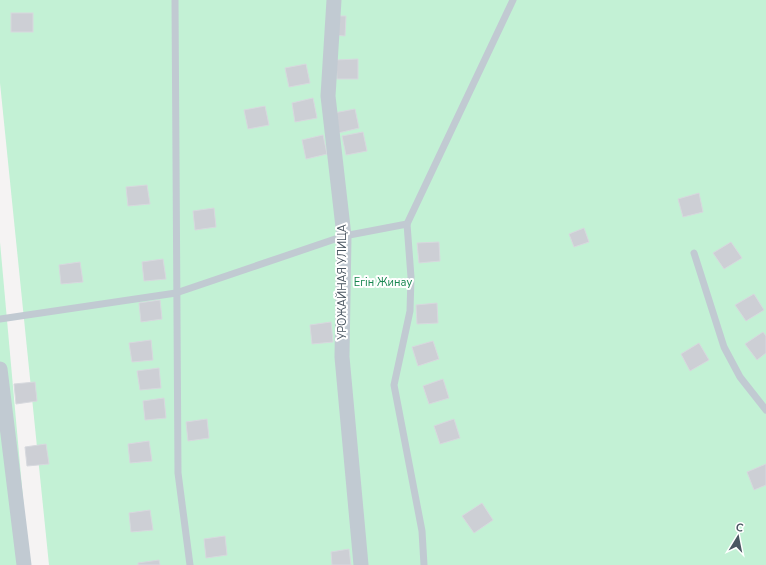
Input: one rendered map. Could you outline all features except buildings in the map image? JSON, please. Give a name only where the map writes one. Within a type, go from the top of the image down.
[{"type":"street","name":"УРОЖАЙНАЯ УЛИЦА","points":[[334,0],[328,96],[344,236],[342,357],[361,565]]},
{"type":"street","points":[[0,369],[24,565]]},
{"type":"lane","points":[[175,0],[178,474],[190,565]]},
{"type":"lane","points":[[424,565],[422,531],[394,385],[410,311],[411,277],[407,224],[513,0]]},
{"type":"lane","points":[[0,319],[176,292],[344,236],[407,224]]},
{"type":"lane","points":[[694,253],[724,347],[740,377],[766,410]]},
{"type":"green space","name":"Егін Жинау","points":[[0,0],[766,0],[766,565],[49,565],[0,83]]},
{"type":"green space","points":[[0,242],[29,565],[0,565]]}]
